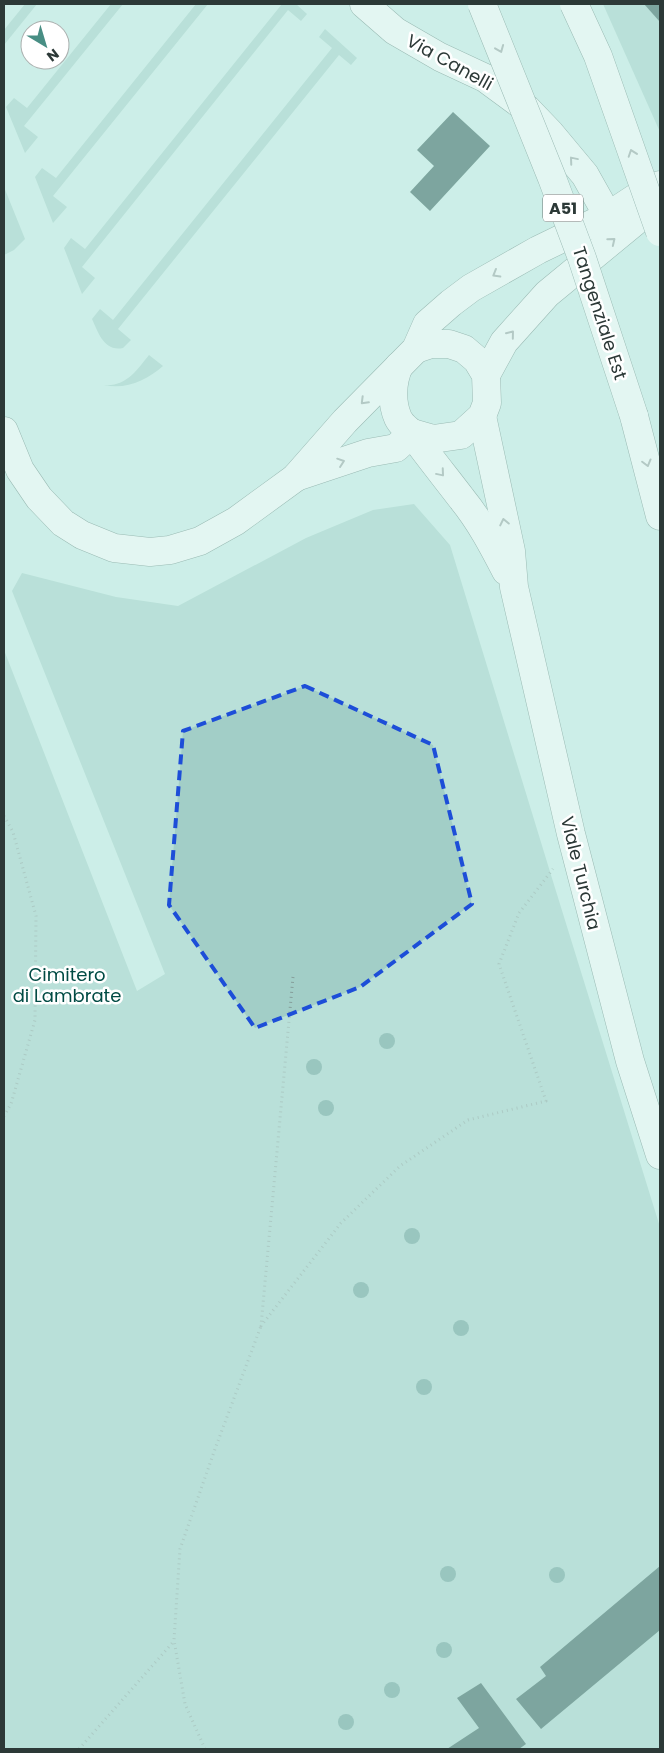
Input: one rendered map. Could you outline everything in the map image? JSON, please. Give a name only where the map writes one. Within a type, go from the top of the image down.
[{"type":"main road","name":"Via Canelli","points":[[364,4],[395,32],[440,57],[485,78],[527,109],[585,175],[608,216]]},
{"type":"main road","name":"Tangenziale Est","points":[[482,4],[582,258],[634,416],[660,516]]},
{"type":"main road","points":[[574,4],[598,56],[660,232]]},
{"type":"main road","points":[[4,431],[26,479],[39,498],[54,515],[82,535],[103,544],[126,550],[160,552],[200,541],[236,521],[295,478],[345,420],[407,358],[432,344],[449,344],[464,349],[477,360],[486,375],[487,403],[482,416],[460,435],[433,439],[412,434],[399,420],[394,405],[394,379],[407,358],[427,324],[471,288],[538,250],[608,216],[649,189],[660,185]]},
{"type":"main road","points":[[486,375],[504,342],[547,294],[660,201]]},
{"type":"main road","name":"Viale Turchia","points":[[482,416],[511,551],[514,587],[571,834],[630,1061],[660,1155]]},
{"type":"main road","points":[[295,478],[368,453],[396,448],[412,434]]},
{"type":"main road","name":"Viale Turchia","points":[[412,434],[434,465],[464,501],[494,547],[514,587]]},
{"type":"path","points":[[4,816],[13,832],[36,916],[35,1020],[11,1104],[4,1116]]},
{"type":"path","points":[[261,1326],[341,1223],[400,1166],[468,1120],[546,1100],[499,964],[519,913],[542,881],[562,859],[571,834]]},
{"type":"path","points":[[205,1749],[185,1704],[174,1640],[180,1549],[214,1449],[261,1326],[293,976]]},
{"type":"path","points":[[78,1749],[174,1640]]},
{"type":"highlighted area","points":[[305,686],[433,745],[472,904],[360,987],[255,1028],[169,905],[183,731]]},
{"type":"green space","points":[[25,4],[37,4],[24,20],[20,20],[20,25],[4,45],[4,30]]},
{"type":"green space","points":[[111,4],[123,4],[70,69],[70,55]]},
{"type":"green space","points":[[196,4],[208,4],[53,196],[67,207],[53,223],[35,177],[42,168],[56,178]]},
{"type":"green space","points":[[282,4],[296,4],[307,14],[301,21],[288,10],[82,267],[95,278],[82,294],[64,248],[71,238],[85,249]]},
{"type":"green space","points":[[603,4],[660,4],[660,132]]},
{"type":"green space","points":[[325,29],[357,58],[351,65],[339,55],[118,329],[131,340],[123,348],[111,347],[106,344],[99,335],[92,319],[100,309],[113,320],[332,48],[319,37]]},
{"type":"green space","points":[[58,70],[69,70],[24,126],[38,137],[25,153],[6,107],[14,98],[27,108]]},
{"type":"green space","points":[[4,187],[25,239],[14,250],[4,255]]},
{"type":"green space","points":[[149,355],[163,366],[150,376],[128,385],[112,386],[104,385],[112,385],[125,380],[135,372]]},
{"type":"green space","name":"Cimitero di Lambrate","points":[[414,504],[450,545],[660,1227],[660,1749],[4,1749],[4,650],[137,991],[165,974],[12,591],[22,573],[116,597],[178,606],[306,538],[373,510]]},
{"type":"building","points":[[644,4],[660,4],[660,22]]},
{"type":"building","points":[[453,112],[490,146],[430,211],[410,192],[434,166],[417,150]]},
{"type":"building","points":[[660,1566],[660,1630],[541,1729],[516,1699],[546,1676],[540,1667]]},
{"type":"building","points":[[481,1683],[526,1744],[519,1749],[447,1749],[479,1728],[457,1698]]}]
